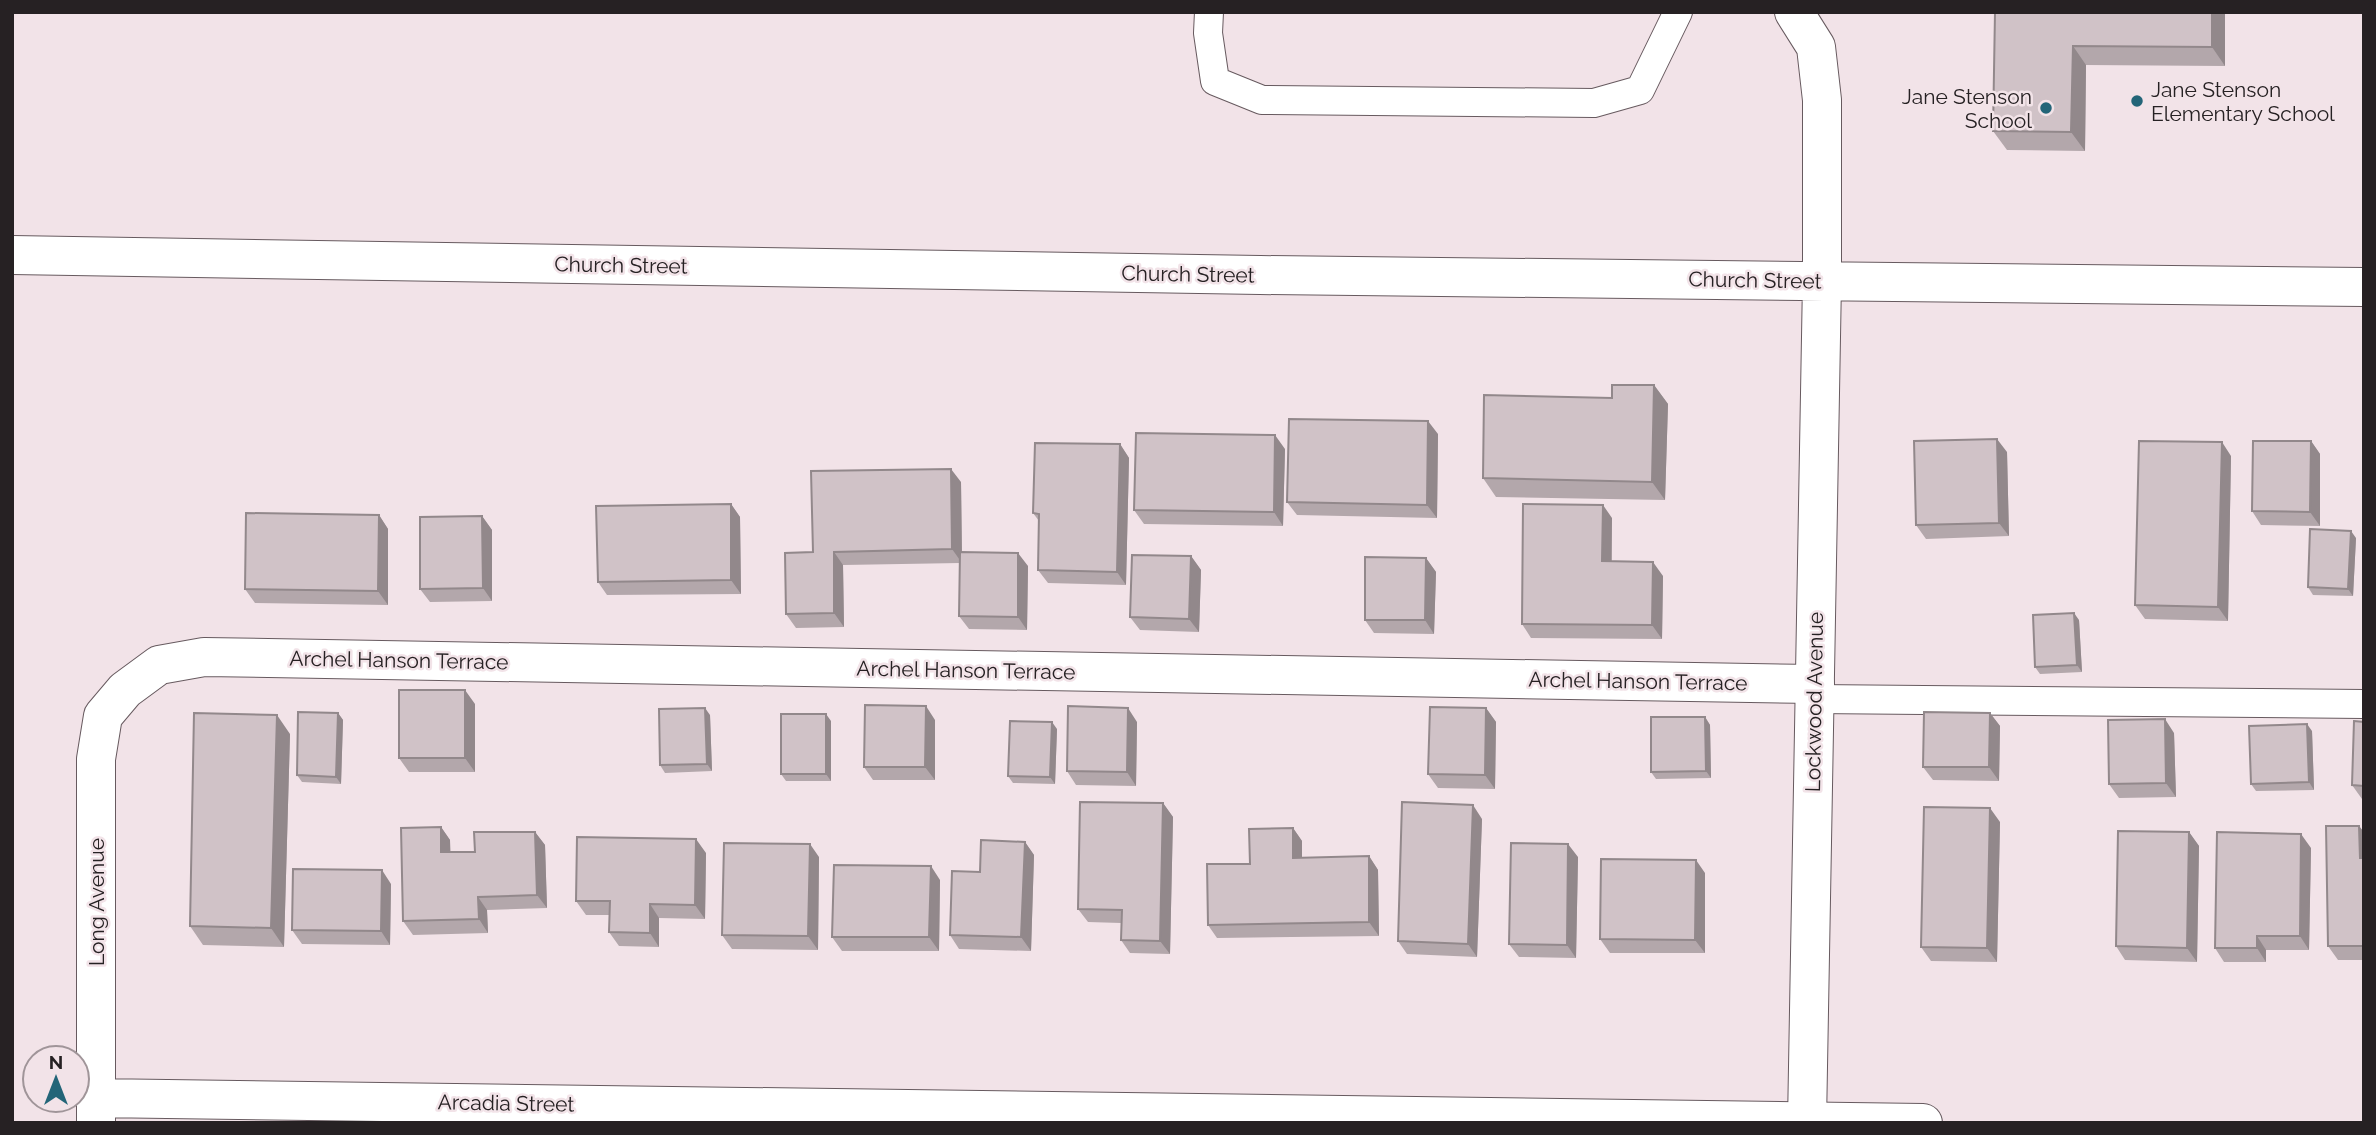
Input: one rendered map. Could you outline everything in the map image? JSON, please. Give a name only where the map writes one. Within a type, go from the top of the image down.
[{"type":"street","name":"Lockwood Avenue","points":[[1794,12],[1816,47],[1822,100],[1822,281],[1807,1122]]},
{"type":"street","name":"Church Street","points":[[24,255],[2364,287]]},
{"type":"street","name":"Archel Hanson Terrace","points":[[125,690],[159,665],[204,657],[1815,692]]},
{"type":"street","name":"Long Avenue","points":[[96,1110],[96,759],[103,716],[125,690]]},
{"type":"street","name":"Arcadia Street","points":[[96,1110],[1923,1123]]},
{"type":"lane","points":[[1209,12],[1208,33],[1215,81],[1262,100],[1594,103],[1640,90],[1678,12]]},
{"type":"lane","points":[[1815,692],[2364,704]]},
{"type":"building","name":"Jane Stenson School","points":[[1995,12],[2212,12],[2212,47],[2073,46],[2071,132],[1993,131]]},
{"type":"building","points":[[1612,385],[1654,385],[1652,482],[1483,478],[1484,395],[1612,398]]},
{"type":"building","points":[[1289,419],[1428,421],[1427,505],[1287,502]]},
{"type":"building","points":[[1136,433],[1275,435],[1274,512],[1134,510]]},
{"type":"building","points":[[1997,439],[1999,523],[1916,525],[1914,441]]},
{"type":"building","points":[[2139,441],[2222,442],[2218,607],[2135,605]]},
{"type":"building","points":[[2253,441],[2311,441],[2310,512],[2252,511]]},
{"type":"building","points":[[1035,443],[1120,444],[1117,572],[1038,570],[1039,514],[1033,513]]},
{"type":"building","points":[[951,469],[952,549],[834,552],[834,613],[786,614],[785,553],[813,552],[811,471]]},
{"type":"building","points":[[731,504],[731,580],[598,582],[596,506]]},
{"type":"building","points":[[1523,504],[1603,505],[1602,561],[1653,562],[1652,625],[1522,624]]},
{"type":"building","points":[[246,513],[379,515],[378,591],[245,589]]},
{"type":"building","points":[[482,516],[483,588],[420,589],[420,517]]},
{"type":"building","points":[[2310,529],[2351,531],[2348,589],[2308,587]]},
{"type":"building","points":[[960,552],[1018,553],[1018,617],[959,616]]},
{"type":"building","points":[[1132,555],[1191,556],[1189,619],[1130,617]]},
{"type":"building","points":[[1365,557],[1426,558],[1425,620],[1365,620]]},
{"type":"building","points":[[2074,613],[2077,665],[2035,667],[2033,615]]},
{"type":"building","points":[[399,690],[465,690],[465,758],[399,758]]},
{"type":"building","points":[[865,705],[926,706],[925,767],[864,767]]},
{"type":"building","points":[[1068,706],[1128,708],[1127,772],[1067,771]]},
{"type":"building","points":[[1430,707],[1486,708],[1485,775],[1428,774]]},
{"type":"building","points":[[705,708],[707,764],[660,765],[659,709]]},
{"type":"building","points":[[298,712],[338,713],[336,777],[297,775]]},
{"type":"building","points":[[1924,712],[1990,713],[1989,767],[1923,767]]},
{"type":"building","points":[[194,713],[277,715],[271,928],[190,926]]},
{"type":"building","points":[[781,714],[826,714],[826,774],[781,774]]},
{"type":"building","points":[[1651,717],[1705,717],[1706,771],[1651,772]]},
{"type":"building","points":[[2165,719],[2166,783],[2109,784],[2108,720]]},
{"type":"building","points":[[1010,721],[1052,722],[1050,777],[1008,776]]},
{"type":"building","points":[[2354,721],[2364,722],[2364,786],[2352,785]]},
{"type":"building","points":[[2307,724],[2309,782],[2251,784],[2249,726]]},
{"type":"building","points":[[1080,802],[1163,803],[1160,941],[1121,940],[1122,910],[1078,909]]},
{"type":"building","points":[[1402,802],[1473,805],[1468,944],[1398,941]]},
{"type":"building","points":[[1924,807],[1990,808],[1987,948],[1921,947]]},
{"type":"building","points":[[2326,826],[2359,826],[2360,858],[2364,858],[2364,946],[2328,946]]},
{"type":"building","points":[[441,827],[441,852],[475,852],[474,832],[535,832],[537,895],[478,897],[479,919],[403,921],[401,828]]},
{"type":"building","points":[[1293,828],[1293,858],[1369,856],[1369,922],[1208,925],[1207,864],[1250,864],[1249,829]]},
{"type":"building","points":[[2118,831],[2189,832],[2187,948],[2116,946]]},
{"type":"building","points":[[2217,832],[2301,834],[2300,936],[2257,936],[2257,948],[2215,948]]},
{"type":"building","points":[[577,837],[696,839],[695,905],[650,904],[650,933],[609,932],[610,901],[576,901]]},
{"type":"building","points":[[981,840],[1025,842],[1021,937],[950,935],[952,871],[980,872]]},
{"type":"building","points":[[724,843],[810,844],[808,936],[722,935]]},
{"type":"building","points":[[1511,843],[1568,844],[1567,945],[1509,944]]},
{"type":"building","points":[[1601,859],[1696,860],[1695,940],[1600,939]]},
{"type":"building","points":[[834,865],[931,866],[929,937],[832,937]]},
{"type":"building","points":[[293,869],[382,870],[381,931],[292,930]]},
{"type":"place","name":"Jane Stenson Elementary School","points":[[2137,101]]},
{"type":"place","name":"Jane Stenson School","points":[[2046,108]]}]
